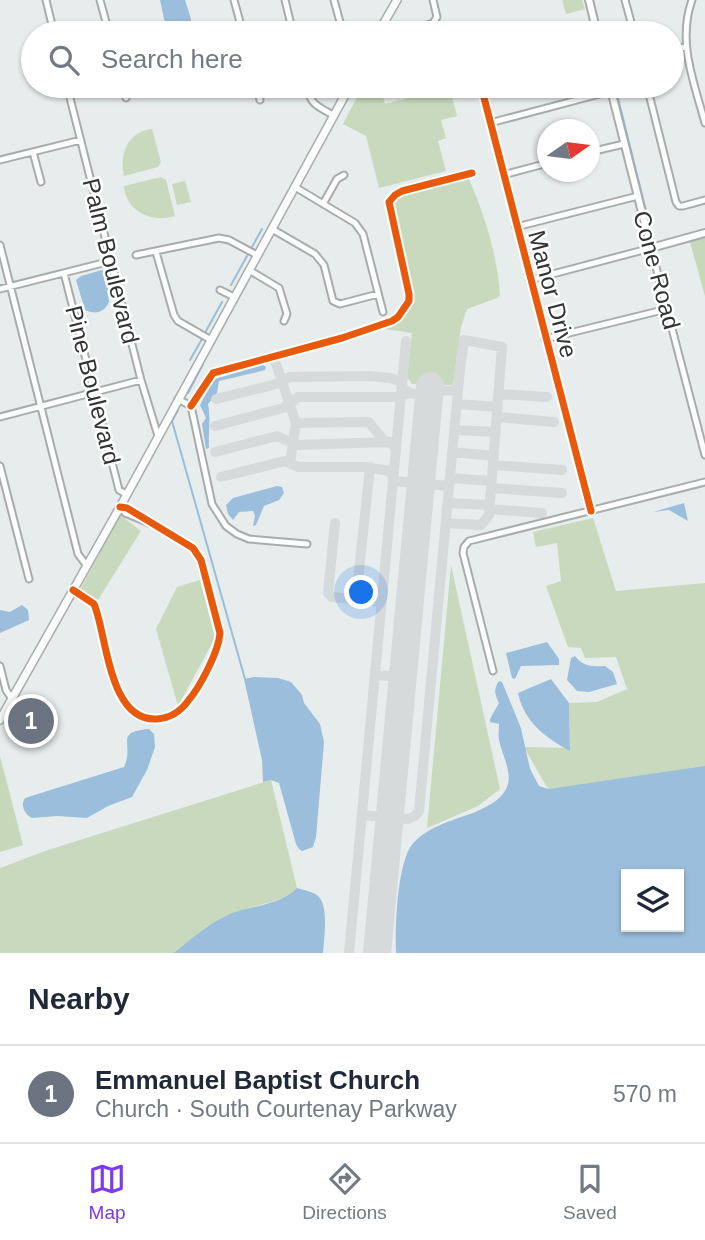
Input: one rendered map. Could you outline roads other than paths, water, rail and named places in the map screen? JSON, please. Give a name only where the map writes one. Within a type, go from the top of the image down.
[{"type":"main road","points":[[386,21],[396,0]]},
{"type":"main road","points":[[0,720],[120,507],[343,98]]},
{"type":"street","points":[[46,0],[51,21]]},
{"type":"street","points":[[100,0],[106,21]]},
{"type":"street","points":[[234,0],[240,21]]},
{"type":"street","points":[[285,0],[290,21]]},
{"type":"street","points":[[334,0],[340,21]]},
{"type":"street","points":[[433,0],[437,17],[434,21]]},
{"type":"street","points":[[589,0],[594,21]]},
{"type":"street","points":[[625,0],[631,21]]},
{"type":"street","points":[[692,0],[686,24],[685,47],[705,123]]},
{"type":"street","name":"Palm Boulevard","points":[[70,98],[141,380],[158,436]]},
{"type":"street","points":[[309,98],[314,105],[334,115]]},
{"type":"street","name":"Manor Drive","points":[[484,98],[591,511]]},
{"type":"street","points":[[490,123],[576,98]]},
{"type":"street","name":"Cone Road","points":[[612,98],[705,455]]},
{"type":"street","points":[[650,98],[676,202],[679,206],[705,200]]},
{"type":"street","points":[[0,160],[81,140]]},
{"type":"street","points":[[600,150],[624,144]]},
{"type":"street","points":[[33,152],[41,182]]},
{"type":"street","points":[[503,175],[537,166]]},
{"type":"street","points":[[306,544],[249,539],[226,526],[212,504],[191,406],[213,373],[342,338],[398,317],[409,301],[409,294],[389,202],[402,191],[472,173]]},
{"type":"street","points":[[323,204],[337,179],[344,175]]},
{"type":"street","points":[[295,187],[355,223],[363,234],[383,312]]},
{"type":"street","points":[[516,227],[638,196]]},
{"type":"street","points":[[272,229],[315,254],[324,265],[333,301],[340,304],[378,294]]},
{"type":"street","points":[[530,280],[705,233]]},
{"type":"street","points":[[136,255],[219,238],[229,240],[257,255]]},
{"type":"street","points":[[0,244],[78,554],[87,566]]},
{"type":"street","points":[[156,252],[174,315],[178,321],[211,340]]},
{"type":"street","points":[[0,289],[111,261]]},
{"type":"street","points":[[249,270],[279,288],[287,314],[284,321]]},
{"type":"street","name":"Pine Boulevard","points":[[64,273],[119,490],[126,494]]},
{"type":"street","points":[[220,290],[234,297]]},
{"type":"street","points":[[545,339],[667,309]]},
{"type":"street","points":[[0,417],[141,380]]},
{"type":"street","points":[[178,399],[191,406]]},
{"type":"street","points":[[0,466],[29,579]]},
{"type":"street","points":[[494,670],[463,553],[469,541],[705,482]]},
{"type":"street","points":[[73,590],[94,604],[109,666],[118,690],[127,703],[138,714],[152,719],[180,712],[192,696],[219,643],[219,633],[201,561],[193,548],[154,525],[125,513],[120,507]]},
{"type":"street","points":[[0,666],[6,690],[12,699]]},
{"type":"water","points":[[160,0],[185,0],[191,21],[164,21]]},
{"type":"water","points":[[102,270],[106,272],[109,302],[98,312],[85,310],[76,280]]},
{"type":"water","points":[[263,365],[265,370],[219,381],[217,393],[208,404],[209,448],[206,449],[202,424],[206,418],[200,405],[212,382]]},
{"type":"water","points":[[282,487],[284,493],[279,500],[264,506],[256,525],[253,526],[253,511],[239,512],[233,520],[228,514],[226,505],[233,498]]},
{"type":"water","points":[[684,503],[688,521],[669,510],[653,512]]},
{"type":"water","points":[[22,605],[28,610],[29,620],[0,633],[0,610],[10,612]]},
{"type":"water","points":[[547,642],[559,659],[559,665],[521,666],[515,679],[512,678],[506,653]]},
{"type":"water","points":[[575,656],[588,665],[605,666],[613,672],[617,684],[589,692],[577,691],[567,680],[571,658]]},
{"type":"water","points":[[278,678],[291,682],[320,724],[324,742],[316,837],[313,847],[302,851],[296,844],[279,783],[271,780],[263,782],[262,760],[244,679]]},
{"type":"water","points":[[551,679],[569,703],[570,751],[537,728],[525,712],[518,693]]},
{"type":"water","points":[[499,681],[502,682],[521,728],[530,769],[539,786],[548,789],[705,766],[705,953],[396,953],[400,882],[411,846],[431,829],[492,803],[501,797],[509,782],[499,740],[499,724],[490,722],[499,703],[495,692]]},
{"type":"water","points":[[149,729],[154,734],[155,747],[147,770],[132,797],[87,818],[32,818],[25,812],[25,798],[124,767],[128,736]]},
{"type":"water","points":[[297,888],[314,893],[324,907],[323,953],[174,953],[224,917],[271,903]]},
{"type":"waterway","points":[[593,0],[598,21]]},
{"type":"waterway","points":[[618,98],[652,235]]},
{"type":"waterway","points":[[252,247],[262,229]]},
{"type":"waterway","points":[[231,285],[247,256]]},
{"type":"waterway","points":[[206,331],[222,302]]},
{"type":"waterway","points":[[190,360],[202,339]]},
{"type":"waterway","points":[[188,393],[203,364]]},
{"type":"waterway","points":[[178,410],[172,421],[245,679]]},
{"type":"place","name":"Emmanuel Baptist Church","points":[[31,721]]}]
